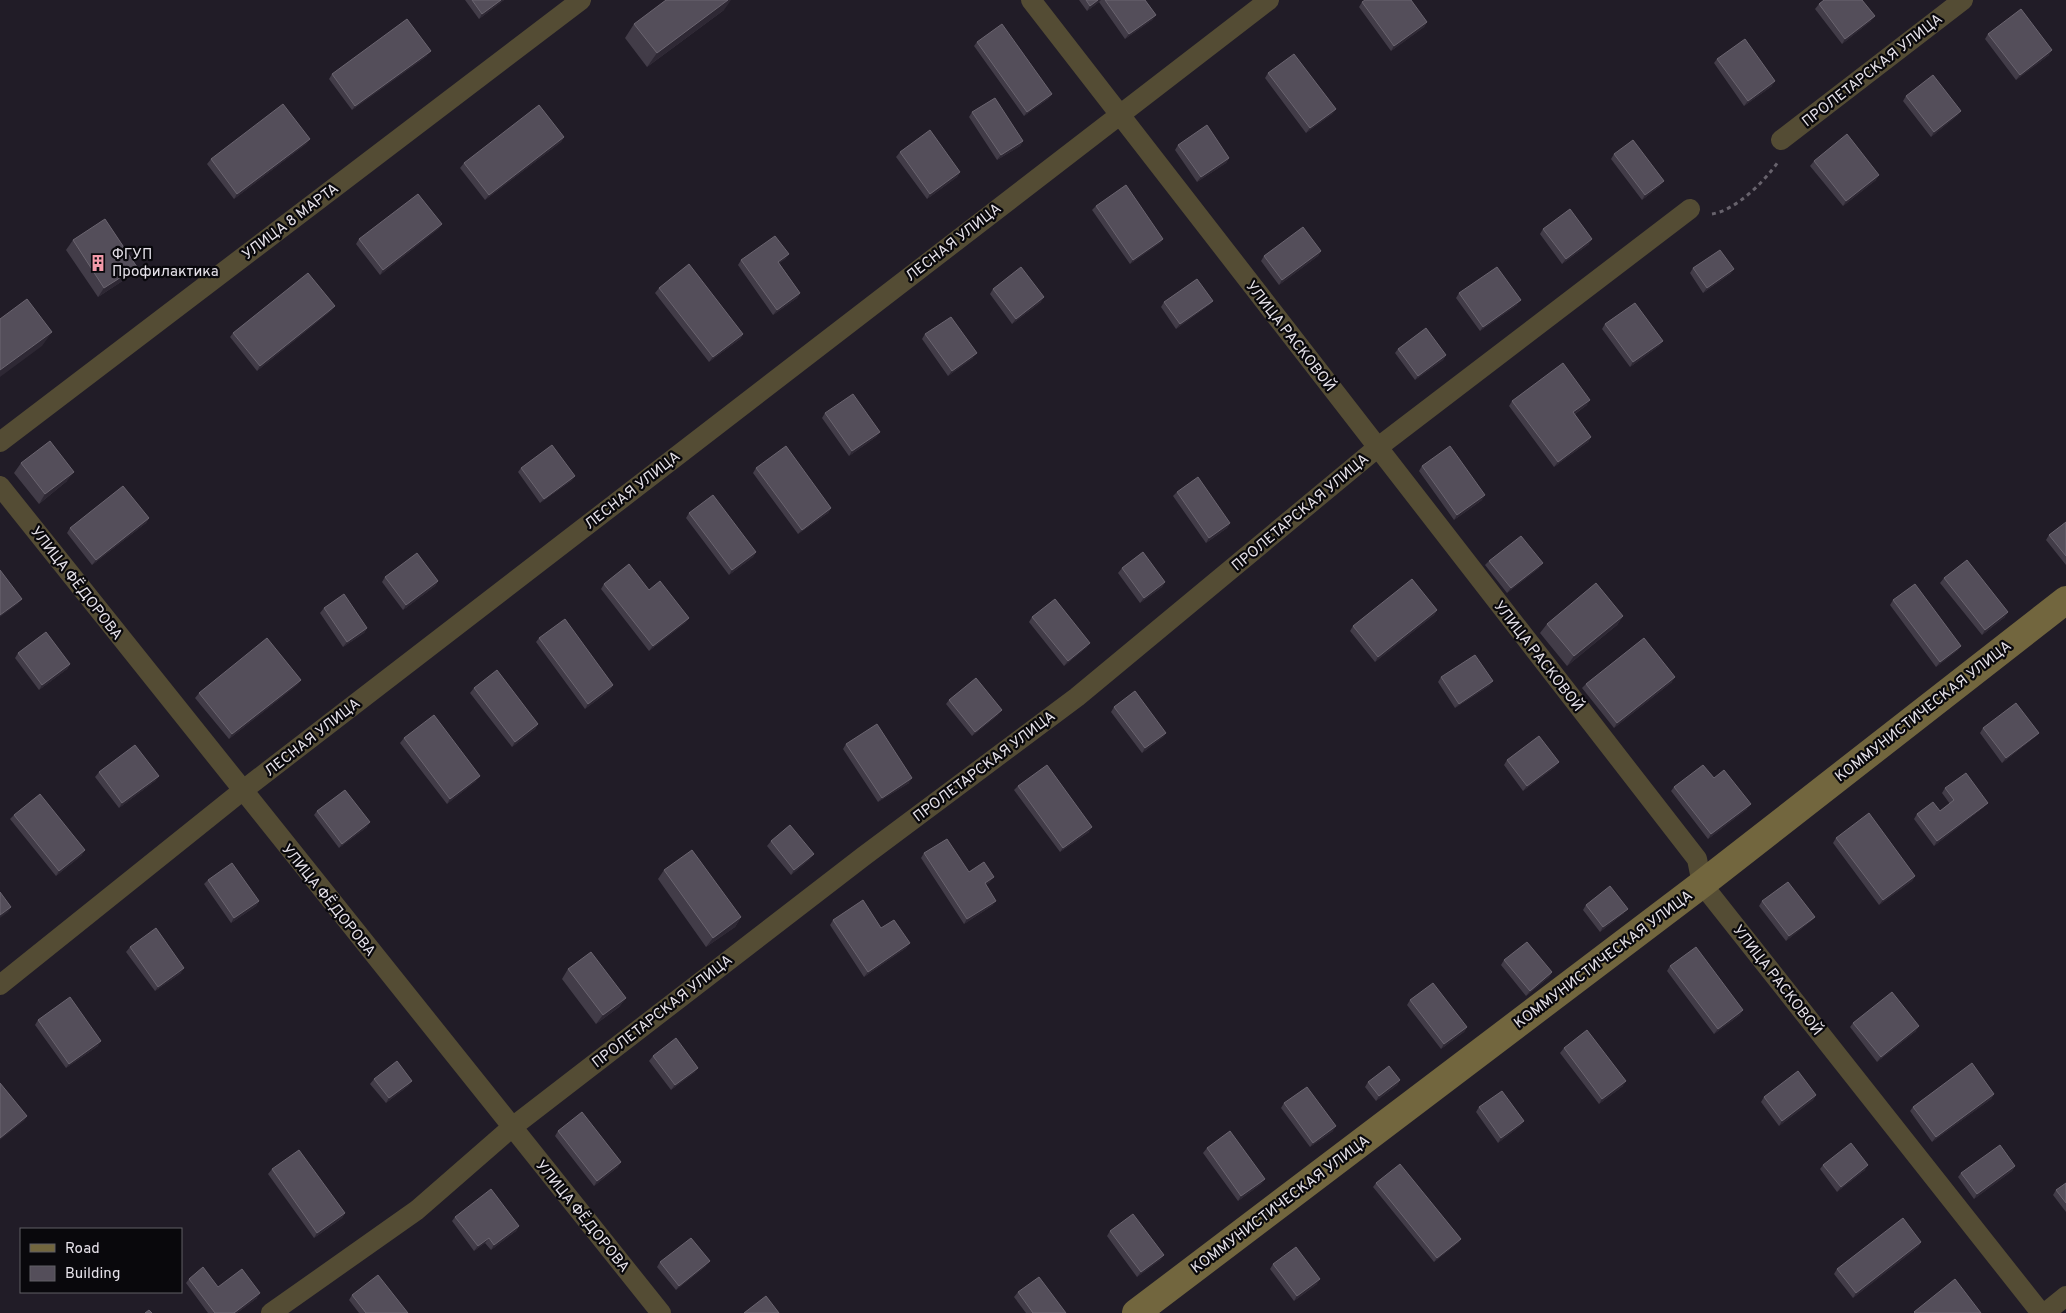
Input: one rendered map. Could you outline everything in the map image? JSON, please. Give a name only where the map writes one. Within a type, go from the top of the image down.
[{"type":"street","name":"УЛИЦА 8 МАРТА","points":[[0,442],[581,0]]},
{"type":"street","name":"УЛИЦА РАСКОВОЙ","points":[[1030,0],[1697,859],[1702,884],[2041,1313]]},
{"type":"street","name":"ЛЕСНАЯ УЛИЦА","points":[[0,985],[242,791],[1269,0]]},
{"type":"street","name":"ПРОЛЕТАРСКАЯ УЛИЦА","points":[[1782,140],[1963,0]]},
{"type":"street","name":"ПРОЛЕТАРСКАЯ УЛИЦА","points":[[271,1313],[417,1210],[511,1128],[872,850],[1077,697],[1377,448],[1690,209]]},
{"type":"street","name":"УЛИЦА ФЁДОРОВА","points":[[0,486],[511,1128],[661,1313]]},
{"type":"street","name":"КОММУНИСТИЧЕСКАЯ УЛИЦА","points":[[1136,1313],[1702,884],[2066,600]]},
{"type":"street","points":[[2045,1313],[2066,1296]]},
{"type":"path","points":[[1690,209],[1702,216],[1722,212],[1764,182],[1779,161],[1782,140]]},
{"type":"building","points":[[472,0],[501,0],[482,14]]},
{"type":"building","points":[[666,0],[728,0],[657,53],[634,24]]},
{"type":"building","points":[[1086,0],[1098,0],[1090,6]]},
{"type":"building","points":[[1105,0],[1145,0],[1156,15],[1129,34]]},
{"type":"building","points":[[1365,0],[1411,0],[1427,22],[1394,46],[1362,2]]},
{"type":"building","points":[[1824,0],[1862,0],[1875,16],[1845,39],[1819,4]]},
{"type":"building","points":[[2021,9],[2052,50],[2020,75],[1988,34]]},
{"type":"building","points":[[407,19],[431,51],[355,106],[332,74]]},
{"type":"building","points":[[1002,24],[1052,94],[1027,112],[977,42]]},
{"type":"building","points":[[1745,39],[1775,81],[1748,101],[1717,59]]},
{"type":"building","points":[[1294,54],[1336,109],[1310,128],[1268,73]]},
{"type":"building","points":[[1933,75],[1961,111],[1934,132],[1906,96]]},
{"type":"building","points":[[995,98],[1023,141],[1001,155],[972,112]]},
{"type":"building","points":[[283,104],[310,139],[237,194],[211,159]]},
{"type":"building","points":[[539,105],[564,137],[489,195],[464,163]]},
{"type":"building","points":[[1207,125],[1229,158],[1201,177],[1178,145]]},
{"type":"building","points":[[930,130],[960,172],[930,194],[900,152]]},
{"type":"building","points":[[1847,134],[1879,175],[1846,201],[1814,161]]},
{"type":"building","points":[[1633,140],[1664,181],[1645,195],[1614,154]]},
{"type":"building","points":[[1126,185],[1163,239],[1133,260],[1096,206]]},
{"type":"building","points":[[418,194],[442,224],[383,270],[359,239]]},
{"type":"building","points":[[1570,209],[1592,239],[1566,259],[1543,229]]},
{"type":"building","name":"ФГУП Профилактика","points":[[105,219],[137,267],[104,288],[73,240]]},
{"type":"building","points":[[1303,227],[1321,251],[1282,280],[1264,256]]},
{"type":"building","points":[[775,236],[789,254],[778,262],[800,293],[777,310],[741,260]]},
{"type":"building","points":[[1720,250],[1734,269],[1707,288],[1693,268]]},
{"type":"building","points":[[689,264],[743,334],[713,357],[659,288]]},
{"type":"building","points":[[1021,267],[1044,297],[1016,319],[993,289]]},
{"type":"building","points":[[1497,267],[1521,300],[1483,327],[1459,293]]},
{"type":"building","points":[[308,273],[335,306],[260,366],[233,333]]},
{"type":"building","points":[[1197,279],[1213,301],[1180,324],[1164,302]]},
{"type":"building","points":[[27,299],[52,332],[0,370],[0,319]]},
{"type":"building","points":[[1635,303],[1663,341],[1633,362],[1605,324]]},
{"type":"building","points":[[951,317],[977,353],[952,371],[925,334]]},
{"type":"building","points":[[1426,328],[1446,355],[1418,376],[1398,349]]},
{"type":"building","points":[[1563,363],[1590,400],[1573,412],[1591,437],[1558,462],[1512,401]]},
{"type":"building","points":[[853,394],[880,432],[852,451],[825,413]]},
{"type":"building","points":[[50,441],[74,472],[45,494],[21,463]]},
{"type":"building","points":[[552,445],[575,476],[544,499],[521,468]]},
{"type":"building","points":[[786,446],[831,508],[802,530],[756,468]]},
{"type":"building","points":[[1450,446],[1485,495],[1457,515],[1422,466]]},
{"type":"building","points":[[1198,477],[1230,523],[1209,538],[1177,492]]},
{"type":"building","points":[[123,486],[149,518],[96,560],[70,528]]},
{"type":"building","points":[[713,495],[756,552],[732,570],[689,513]]},
{"type":"building","points":[[2066,522],[2066,556],[2049,535]]},
{"type":"building","points":[[1521,536],[1543,563],[1511,588],[1489,561]]},
{"type":"building","points":[[1143,552],[1165,582],[1144,598],[1122,568]]},
{"type":"building","points":[[417,553],[438,581],[406,605],[385,577]]},
{"type":"building","points":[[1967,560],[2008,612],[1985,630],[1944,578]]},
{"type":"building","points":[[629,564],[649,590],[660,581],[689,618],[653,646],[604,584]]},
{"type":"building","points":[[0,570],[22,599],[0,615]]},
{"type":"building","points":[[1412,579],[1437,610],[1378,657],[1353,626]]},
{"type":"building","points":[[1596,583],[1623,616],[1574,656],[1547,624]]},
{"type":"building","points":[[1915,584],[1961,646],[1940,662],[1893,600]]},
{"type":"building","points":[[344,594],[367,628],[347,642],[324,608]]},
{"type":"building","points":[[1055,599],[1090,643],[1068,661],[1032,617]]},
{"type":"building","points":[[565,619],[613,685],[588,704],[539,638]]},
{"type":"building","points":[[46,632],[70,664],[42,685],[18,653]]},
{"type":"building","points":[[267,638],[301,680],[232,734],[199,693]]},
{"type":"building","points":[[1644,638],[1675,677],[1617,723],[1586,684]]},
{"type":"building","points":[[1475,655],[1493,681],[1459,704],[1441,677]]},
{"type":"building","points":[[497,670],[538,724],[515,742],[474,688]]},
{"type":"building","points":[[976,678],[1002,710],[975,732],[949,700]]},
{"type":"building","points":[[1135,691],[1166,733],[1145,748],[1114,707]]},
{"type":"building","points":[[2016,703],[2039,733],[2006,758],[1983,728]]},
{"type":"building","points":[[434,715],[480,776],[450,799],[404,738]]},
{"type":"building","points":[[877,724],[912,778],[882,798],[846,744]]},
{"type":"building","points":[[1539,736],[1559,762],[1527,786],[1507,760]]},
{"type":"building","points":[[135,745],[159,776],[122,803],[99,772]]},
{"type":"building","points":[[1047,765],[1092,827],[1063,848],[1018,786]]},
{"type":"building","points":[[1703,765],[1714,778],[1724,770],[1751,804],[1711,834],[1674,787]]},
{"type":"building","points":[[1966,773],[1988,803],[1937,841],[1917,814],[1933,802],[1940,811],[1954,800],[1945,788]]},
{"type":"building","points":[[345,790],[370,822],[342,844],[317,811]]},
{"type":"building","points":[[40,794],[85,850],[59,871],[14,815]]},
{"type":"building","points":[[1869,813],[1915,876],[1883,900],[1836,838]]},
{"type":"building","points":[[790,825],[814,854],[794,870],[771,841]]},
{"type":"building","points":[[947,839],[969,872],[984,862],[994,877],[985,883],[996,901],[967,919],[924,853]]},
{"type":"building","points":[[692,850],[741,917],[713,938],[664,870]]},
{"type":"building","points":[[232,863],[259,901],[234,918],[208,880]]},
{"type":"building","points":[[1788,882],[1815,917],[1789,936],[1762,901]]},
{"type":"building","points":[[1610,886],[1628,909],[1603,927],[1586,905]]},
{"type":"building","points":[[0,892],[11,907],[0,915]]},
{"type":"building","points":[[863,900],[881,928],[894,920],[910,943],[868,972],[833,920]]},
{"type":"building","points":[[156,928],[184,968],[158,987],[130,947]]},
{"type":"building","points":[[1527,942],[1552,972],[1530,991],[1504,960]]},
{"type":"building","points":[[1696,947],[1743,1010],[1718,1029],[1670,966]]},
{"type":"building","points":[[591,952],[626,998],[603,1015],[568,969]]},
{"type":"building","points":[[1433,983],[1467,1027],[1444,1044],[1410,1000]]},
{"type":"building","points":[[1892,992],[1919,1026],[1881,1057],[1853,1023]]},
{"type":"building","points":[[70,997],[101,1041],[69,1064],[38,1020]]},
{"type":"building","points":[[1587,1030],[1626,1081],[1602,1099],[1564,1048]]},
{"type":"building","points":[[676,1038],[698,1068],[675,1085],[653,1056]]},
{"type":"building","points":[[397,1061],[412,1081],[389,1098],[374,1079]]},
{"type":"building","points":[[1972,1063],[1994,1094],[1936,1137],[1913,1107]]},
{"type":"building","points":[[1389,1066],[1400,1080],[1379,1096],[1368,1082]]},
{"type":"building","points":[[1798,1071],[1816,1095],[1782,1121],[1764,1097]]},
{"type":"building","points":[[0,1083],[27,1116],[0,1138]]},
{"type":"building","points":[[1307,1087],[1336,1126],[1313,1143],[1284,1103]]},
{"type":"building","points":[[1502,1091],[1524,1121],[1501,1138],[1479,1107]]},
{"type":"building","points":[[582,1112],[621,1162],[597,1181],[558,1131]]},
{"type":"building","points":[[1230,1131],[1265,1179],[1241,1196],[1207,1148]]},
{"type":"building","points":[[1851,1143],[1868,1165],[1841,1187],[1823,1165]]},
{"type":"building","points":[[2000,1145],[2015,1166],[1977,1194],[1961,1173]]},
{"type":"building","points":[[299,1150],[345,1213],[317,1233],[272,1169]]},
{"type":"building","points":[[1400,1164],[1461,1239],[1437,1258],[1376,1183]]},
{"type":"building","points":[[2066,1183],[2066,1203],[2056,1190]]},
{"type":"building","points":[[491,1189],[519,1226],[494,1245],[489,1238],[478,1246],[455,1217]]},
{"type":"building","points":[[1133,1214],[1164,1255],[1141,1272],[1110,1231]]},
{"type":"building","points":[[1903,1218],[1921,1242],[1856,1293],[1837,1269]]},
{"type":"building","points":[[691,1238],[710,1261],[679,1286],[660,1262]]},
{"type":"building","points":[[1296,1247],[1320,1279],[1297,1296],[1273,1264]]},
{"type":"building","points":[[203,1267],[218,1287],[242,1269],[260,1293],[234,1313],[215,1313],[189,1279]]},
{"type":"building","points":[[378,1275],[408,1313],[366,1313],[352,1295]]},
{"type":"building","points":[[1039,1277],[1066,1313],[1033,1313],[1018,1292]]},
{"type":"building","points":[[1955,1279],[1981,1313],[1914,1312]]},
{"type":"building","points":[[766,1296],[779,1313],[744,1313]]},
{"type":"place","name":"ФГУП Профилактика","points":[[98,263]]}]
